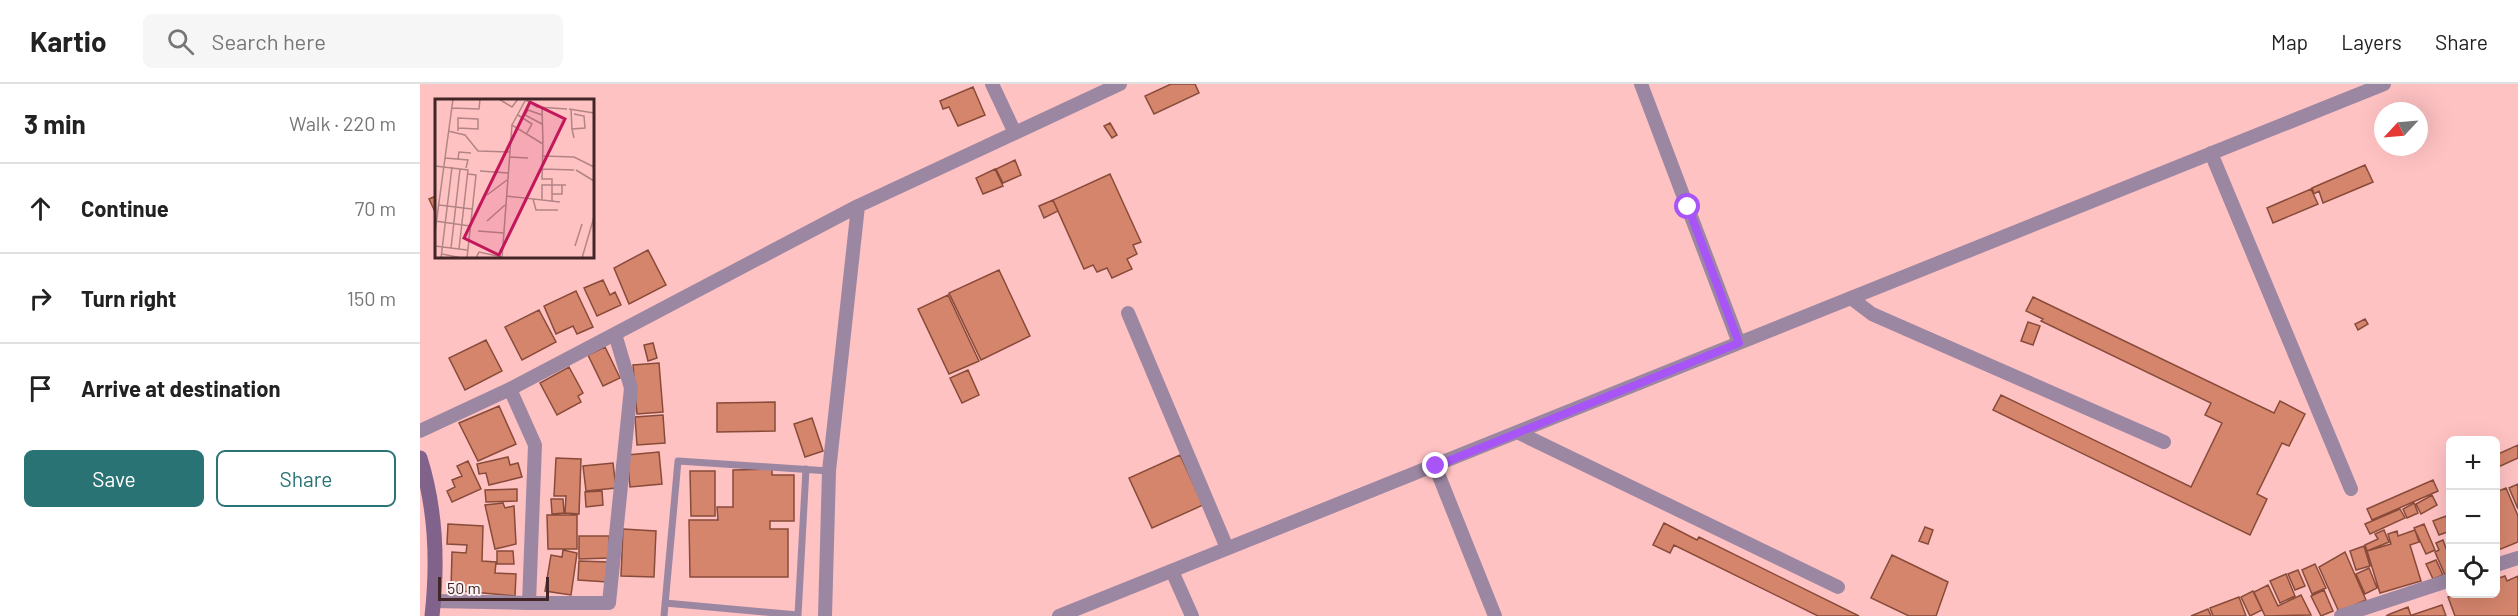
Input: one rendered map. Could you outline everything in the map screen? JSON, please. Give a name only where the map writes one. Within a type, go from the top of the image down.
[{"type":"main road","points":[[420,458],[432,503],[435,549],[433,608]]},
{"type":"street","points":[[992,84],[1015,133]]},
{"type":"street","points":[[420,431],[510,389],[858,206],[1120,84]]},
{"type":"street","points":[[1641,84],[1739,343]]},
{"type":"street","points":[[1059,616],[2384,84]]},
{"type":"street","points":[[2211,153],[2351,489]]},
{"type":"street","points":[[825,616],[829,471],[858,206]]},
{"type":"street","points":[[1851,298],[1872,314],[2164,442]]},
{"type":"street","points":[[1128,313],[1227,548]]},
{"type":"street","points":[[433,608],[529,603],[609,603],[631,388],[615,334]]},
{"type":"street","points":[[510,389],[535,445],[529,603]]},
{"type":"street","points":[[1517,432],[1838,587]]},
{"type":"street","points":[[1436,466],[1495,616]]},
{"type":"street","points":[[2500,564],[2518,558]]},
{"type":"street","points":[[1172,571],[1192,616]]},
{"type":"street","points":[[2341,616],[2446,582]]},
{"type":"lane","points":[[664,616],[678,460],[829,471]]},
{"type":"lane","points":[[665,603],[798,615],[806,469]]},
{"type":"building","points":[[1171,84],[1195,84],[1199,93],[1154,114],[1145,96]]},
{"type":"building","points":[[973,87],[985,115],[958,126],[949,107],[943,109],[940,101]]},
{"type":"building","points":[[1110,123],[1117,135],[1112,138],[1104,126]]},
{"type":"building","points":[[1015,160],[1021,175],[1003,183],[996,169]]},
{"type":"building","points":[[2365,165],[2373,182],[2323,203],[2319,191],[2314,194],[2312,188]]},
{"type":"building","points":[[995,169],[1003,186],[983,194],[976,178]]},
{"type":"building","points":[[1110,174],[1141,242],[1133,245],[1137,254],[1127,259],[1132,269],[1112,278],[1107,268],[1097,272],[1093,265],[1084,269],[1053,200]]},
{"type":"building","points":[[2311,189],[2318,204],[2273,223],[2267,208]]},
{"type":"building","points":[[435,196],[435,212],[429,199]]},
{"type":"building","points":[[1053,200],[1058,211],[1044,218],[1039,206]]},
{"type":"building","points":[[648,250],[666,285],[629,304],[614,268]]},
{"type":"building","points":[[999,270],[1030,336],[981,360],[949,293]]},
{"type":"building","points":[[603,280],[610,295],[615,292],[621,305],[597,316],[584,288]]},
{"type":"building","points":[[576,291],[593,327],[577,334],[573,326],[556,334],[544,306]]},
{"type":"building","points":[[948,295],[979,361],[949,374],[918,309]]},
{"type":"building","points":[[2033,297],[2274,413],[2280,401],[2305,414],[2289,446],[2282,443],[2257,494],[2267,499],[2250,535],[1993,410],[2001,395],[2191,487],[2222,423],[2205,415],[2211,403],[2041,321],[2043,319],[2026,311]]},
{"type":"building","points":[[539,310],[556,342],[522,360],[505,327]]},
{"type":"building","points":[[2365,319],[2368,324],[2358,330],[2355,324]]},
{"type":"building","points":[[2028,322],[2040,326],[2033,345],[2021,341]]},
{"type":"building","points":[[486,340],[502,371],[465,390],[449,358]]},
{"type":"building","points":[[653,343],[657,358],[648,361],[644,345]]},
{"type":"building","points":[[605,347],[620,378],[603,386],[588,355]]},
{"type":"building","points":[[659,363],[663,412],[637,414],[633,365]]},
{"type":"building","points":[[569,367],[583,393],[578,396],[581,402],[557,415],[540,383]]},
{"type":"building","points":[[968,370],[979,395],[962,403],[950,378]]},
{"type":"building","points":[[775,402],[775,431],[717,432],[717,403]]},
{"type":"building","points":[[499,406],[516,444],[478,461],[459,423]]},
{"type":"building","points":[[663,415],[665,443],[637,445],[635,417]]},
{"type":"building","points":[[812,418],[823,451],[805,457],[794,424]]},
{"type":"building","points":[[2518,445],[2518,458],[2500,466],[2500,453]]},
{"type":"building","points":[[659,452],[662,484],[630,487],[627,455]]},
{"type":"building","points":[[1180,455],[1203,505],[1152,528],[1129,478]]},
{"type":"building","points":[[508,457],[510,465],[518,463],[522,477],[489,485],[486,473],[479,474],[477,464]]},
{"type":"building","points":[[556,458],[581,459],[579,514],[565,513],[566,496],[554,496]]},
{"type":"building","points":[[468,461],[481,489],[452,502],[447,491],[455,487],[452,480],[462,476],[457,466]]},
{"type":"building","points":[[613,463],[616,488],[586,491],[583,466]]},
{"type":"building","points":[[772,469],[772,475],[794,475],[794,521],[770,521],[770,529],[788,529],[788,577],[690,577],[689,520],[718,520],[717,507],[733,507],[733,470]]},
{"type":"building","points":[[690,471],[715,471],[715,516],[691,516]]},
{"type":"building","points":[[2433,480],[2438,491],[2372,520],[2367,509]]},
{"type":"building","points":[[2518,484],[2518,509],[2509,488]]},
{"type":"building","points":[[2506,488],[2518,516],[2518,542],[2500,549],[2500,544],[2500,490]]},
{"type":"building","points":[[517,489],[517,501],[486,502],[485,490]]},
{"type":"building","points":[[602,491],[603,505],[586,507],[585,492]]},
{"type":"building","points":[[2432,495],[2437,505],[2421,514],[2416,504]]},
{"type":"building","points":[[551,499],[563,499],[564,513],[552,514]]},
{"type":"building","points":[[503,503],[505,508],[514,506],[516,544],[495,549],[485,505]]},
{"type":"building","points":[[2414,503],[2418,513],[2407,518],[2403,509]]},
{"type":"building","points":[[2400,509],[2405,518],[2370,534],[2365,524]]},
{"type":"building","points":[[547,515],[577,515],[577,549],[548,549]]},
{"type":"building","points":[[2446,516],[2446,532],[2439,535],[2433,521]]},
{"type":"building","points":[[1664,523],[1697,540],[1699,537],[1859,616],[1818,616],[1674,545],[1670,553],[1653,545]]},
{"type":"building","points":[[448,524],[483,526],[482,561],[496,562],[495,573],[516,574],[515,596],[451,590],[452,552],[466,553],[467,545],[447,544]]},
{"type":"building","points":[[2424,524],[2435,550],[2426,554],[2414,528]]},
{"type":"building","points":[[1925,527],[1933,530],[1928,544],[1919,541]]},
{"type":"building","points":[[623,529],[656,531],[654,577],[621,576]]},
{"type":"building","points":[[2384,530],[2389,542],[2367,551],[2365,545],[2378,539],[2375,534]]},
{"type":"building","points":[[2415,530],[2419,542],[2410,545],[2421,581],[2380,593],[2367,551],[2391,544],[2388,534],[2397,531],[2398,536]]},
{"type":"building","points":[[579,536],[609,536],[610,558],[579,559]]},
{"type":"building","points":[[2443,540],[2446,548],[2445,575],[2435,552],[2439,550],[2436,543]]},
{"type":"building","points":[[2364,546],[2370,566],[2356,570],[2350,551]]},
{"type":"building","points":[[563,550],[577,553],[571,595],[545,591],[551,555],[562,557]]},
{"type":"building","points":[[497,551],[513,551],[514,564],[497,564]]},
{"type":"building","points":[[2345,552],[2366,600],[2339,612],[2319,567]]},
{"type":"building","points":[[1892,555],[1948,582],[1936,616],[1909,616],[1871,598]]},
{"type":"building","points":[[2436,560],[2443,575],[2433,579],[2426,564]]},
{"type":"building","points":[[579,561],[608,562],[607,582],[578,580]]},
{"type":"building","points":[[2315,564],[2326,588],[2312,594],[2302,570]]},
{"type":"building","points":[[2369,568],[2377,588],[2365,594],[2356,574]]},
{"type":"building","points":[[2298,570],[2305,586],[2295,590],[2288,574]]},
{"type":"building","points":[[2286,574],[2295,596],[2280,603],[2270,581]]},
{"type":"building","points":[[2505,576],[2507,581],[2518,576],[2518,616],[2455,616],[2448,598],[2500,598],[2500,578]]},
{"type":"building","points":[[2268,585],[2278,606],[2301,595],[2311,615],[2265,616],[2254,592]]},
{"type":"building","points":[[2324,590],[2333,611],[2321,616],[2311,596]]},
{"type":"building","points":[[2253,591],[2262,610],[2250,616],[2241,597]]},
{"type":"building","points":[[2239,597],[2246,616],[2213,616],[2210,608]]},
{"type":"building","points":[[2442,605],[2446,616],[2412,616],[2412,615]]},
{"type":"building","points":[[2408,607],[2411,616],[2386,616],[2390,614]]},
{"type":"building","points":[[2208,609],[2211,616],[2191,616]]},
{"type":"route","points":[[1436,466],[1739,343],[1688,207]]}]
